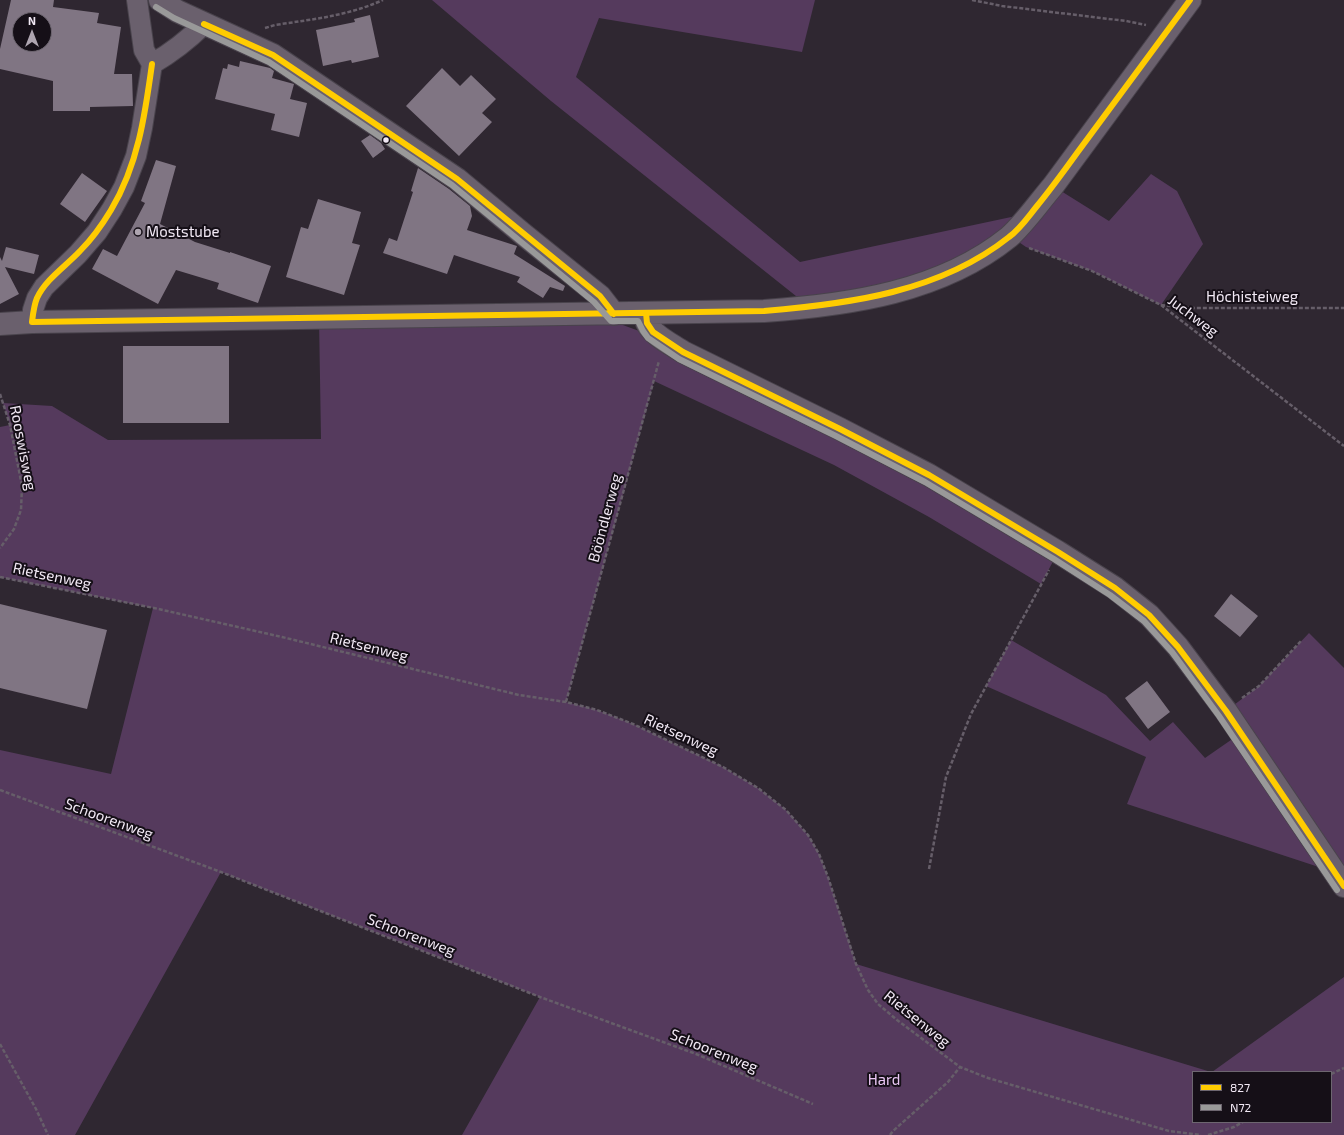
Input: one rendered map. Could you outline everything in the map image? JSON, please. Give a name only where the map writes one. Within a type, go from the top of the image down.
[{"type":"street","points":[[32,322],[33,310],[37,298],[44,287],[78,254],[97,232],[124,187],[136,156],[152,64],[144,50],[137,0]]},
{"type":"street","points":[[160,0],[177,11],[273,55],[457,179],[600,296],[614,314]]},
{"type":"street","points":[[0,324],[32,322],[764,311],[811,308],[856,301],[910,287],[945,275],[974,260],[1010,236],[1053,186],[1190,0]]},
{"type":"street","points":[[152,64],[170,54],[194,35],[204,24]]},
{"type":"street","points":[[646,313],[647,323],[652,330],[664,340],[683,352],[840,429],[929,475],[1115,588],[1149,615],[1178,647],[1226,711],[1344,886]]},
{"type":"path","points":[[247,43],[256,32],[266,28],[347,13],[383,0]]},
{"type":"path","points":[[972,0],[1002,6],[1126,21],[1149,26],[1164,34]]},
{"type":"path","name":"Juchweg","points":[[1010,236],[1026,247],[1092,271],[1161,305],[1344,446]]},
{"type":"path","name":"Höchisteiweg","points":[[1161,305],[1191,308],[1344,308]]},
{"type":"path","name":"Bööndlerweg","points":[[566,702],[664,340]]},
{"type":"path","name":"Rooswisweg","points":[[0,394],[10,425],[22,486],[21,510],[14,529],[0,548]]},
{"type":"path","points":[[929,869],[946,777],[971,714],[1058,552]]},
{"type":"path","name":"Rietsenweg","points":[[0,577],[184,615],[519,694],[566,702],[597,710],[633,724],[723,767],[758,788],[786,810],[808,835],[819,854],[856,964],[868,990],[878,1004],[897,1020],[960,1067],[988,1078],[1125,1119],[1169,1131],[1201,1135]]},
{"type":"path","points":[[1226,711],[1259,686],[1301,641]]},
{"type":"path","name":"Schoorenweg","points":[[0,790],[221,872],[540,997],[696,1054],[813,1104]]},
{"type":"path","points":[[0,1044],[36,1109],[48,1135]]},
{"type":"path","points":[[890,1135],[948,1082],[960,1067]]},
{"type":"path","points":[[1332,1074],[1344,1068]]},
{"type":"path","points":[[1208,1135],[1234,1127],[1241,1123]]},
{"type":"green space","points":[[432,0],[815,0],[802,52],[599,18],[576,77],[800,262],[1030,213],[1053,186],[1109,221],[1151,174],[1177,191],[1203,244],[1161,305],[1092,271],[1026,247],[1010,236],[974,260],[811,308],[551,101]]},
{"type":"green space","name":"Hard","points":[[319,318],[609,320],[664,340],[1058,552],[1041,584],[929,517],[834,465],[654,381],[566,702],[597,710],[633,724],[723,767],[758,788],[786,810],[808,835],[819,854],[856,964],[1208,1071],[1192,1071],[1192,1123],[1332,1123],[1332,1071],[1213,1071],[1344,977],[1344,1135],[462,1135],[540,997],[221,872],[75,1135],[0,1135],[0,750],[111,774],[153,608],[0,577],[0,427],[10,425],[3,403],[52,406],[108,440],[321,439]]},
{"type":"green space","points":[[1309,633],[1344,668],[1344,886],[1334,872],[1127,804],[1146,757],[986,686],[1011,640],[1106,695],[1150,741],[1173,722],[1205,758],[1241,733],[1226,711],[1259,686]]},
{"type":"building","points":[[11,0],[54,0],[53,7],[99,13],[97,23],[121,27],[114,74],[132,74],[133,106],[90,107],[90,111],[53,111],[53,81],[0,69],[0,49]]},
{"type":"building","points":[[370,15],[379,57],[352,63],[351,60],[323,66],[316,30],[355,22],[354,19]]},
{"type":"building","points":[[240,61],[270,68],[274,71],[272,78],[294,84],[290,99],[307,103],[299,137],[271,130],[275,114],[215,99],[223,68],[227,69],[228,64],[239,67]]},
{"type":"building","points":[[442,68],[460,86],[471,75],[496,99],[482,113],[492,122],[459,156],[406,106]]},
{"type":"building","points":[[370,135],[381,143],[385,149],[373,158],[361,141]]},
{"type":"building","points":[[156,160],[176,166],[160,224],[195,242],[271,266],[258,303],[217,289],[219,283],[176,270],[158,304],[92,269],[103,249],[117,256],[145,203],[141,201]]},
{"type":"building","points":[[418,168],[449,189],[470,206],[472,216],[467,230],[517,246],[514,254],[565,286],[563,291],[550,287],[543,298],[517,282],[520,277],[454,255],[447,274],[383,253],[389,238],[397,241],[413,192],[411,191]]},
{"type":"building","points":[[82,173],[107,191],[85,222],[60,204]]},
{"type":"building","points":[[318,199],[361,212],[352,243],[360,245],[344,295],[286,277],[301,227],[308,229]]},
{"type":"building","points":[[6,247],[39,255],[34,274],[5,267],[19,294],[0,304],[0,257],[2,261]]},
{"type":"building","points":[[123,346],[229,346],[229,423],[123,423]]},
{"type":"building","points":[[1231,594],[1258,616],[1240,637],[1214,616]]},
{"type":"building","points":[[0,604],[107,630],[87,709],[0,688]]},
{"type":"building","points":[[1147,681],[1170,712],[1148,729],[1125,698]]},
{"type":"transit line","name":"827","points":[[32,322],[764,311],[828,304],[892,292],[924,283],[954,271],[982,256],[1017,230],[1057,180],[1190,0]]},
{"type":"transit line","name":"N72","points":[[156,7],[174,18],[269,62],[452,185],[594,302],[611,321],[638,321],[648,338],[679,359],[836,436],[925,482],[1054,559],[1110,595],[1144,621],[1172,652],[1219,716],[1337,890]]},
{"type":"transit line","name":"827","points":[[204,24],[273,55],[457,179],[600,296],[614,314]]},
{"type":"transit line","name":"827","points":[[32,322],[35,304],[41,291],[93,237],[108,216],[120,193],[128,175],[139,139],[152,64]]},
{"type":"transit line","name":"827","points":[[646,313],[647,323],[653,332],[683,352],[840,429],[929,475],[1115,588],[1149,615],[1178,647],[1226,711],[1344,886]]},
{"type":"place","name":"Moststube","points":[[138,232]]}]
